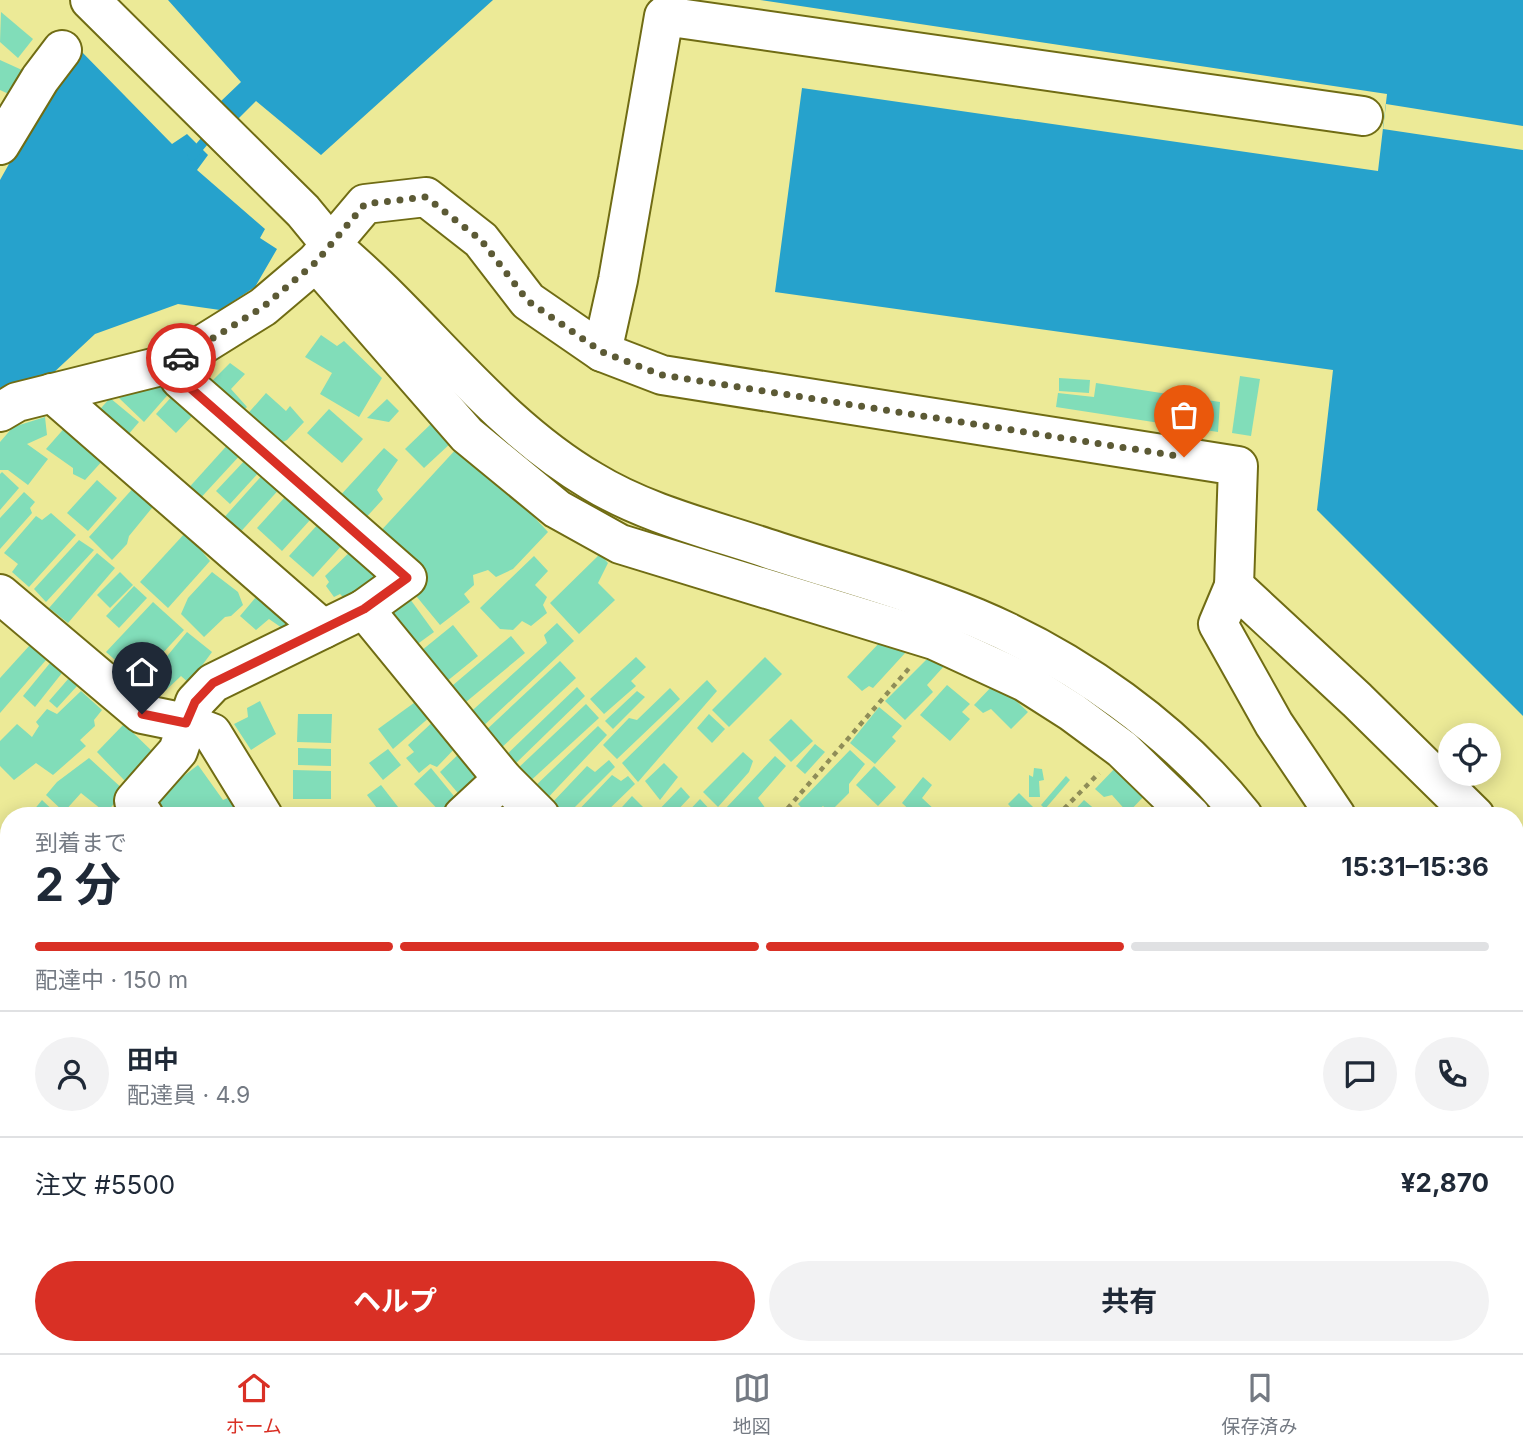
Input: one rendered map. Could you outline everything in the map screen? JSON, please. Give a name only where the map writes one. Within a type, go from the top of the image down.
[{"type":"street","points":[[90,0],[303,211],[324,253],[467,435],[557,509],[620,544],[934,640],[1025,682],[1122,749],[1182,807]]},
{"type":"street","points":[[602,352],[618,280],[664,16],[1363,116]]},
{"type":"street","points":[[0,145],[40,79],[62,50]]},
{"type":"street","points":[[0,412],[18,402],[173,363],[263,307],[324,253],[365,204],[426,197],[481,240],[528,301],[602,352],[662,375],[1238,466],[1234,586],[1218,624],[1274,724],[1330,807]]},
{"type":"street","points":[[324,253],[533,441],[593,482],[655,510],[975,618],[1040,649],[1145,719],[1218,784],[1237,807]]},
{"type":"street","points":[[138,807],[134,801],[178,751],[195,702],[213,683],[364,609],[407,578],[180,379],[173,363]]},
{"type":"street","points":[[52,393],[323,629]]},
{"type":"street","points":[[1234,586],[1357,700],[1466,807]]},
{"type":"street","points":[[0,594],[142,714],[186,723],[212,733],[257,807]]},
{"type":"street","points":[[364,609],[503,779],[531,807]]},
{"type":"street","points":[[473,807],[503,779]]},
{"type":"path","points":[[789,807],[934,640]]},
{"type":"path","points":[[1066,807],[1122,749]]},
{"type":"water","points":[[168,0],[493,0],[321,155],[256,101],[237,120],[219,103],[241,82]]},
{"type":"water","points":[[760,0],[1523,0],[1523,716],[1317,510],[1333,370],[775,292],[802,88],[1378,171],[1387,94]]},
{"type":"water","points":[[79,49],[172,144],[187,134],[208,155],[197,170],[265,229],[260,238],[277,249],[255,287],[220,310],[178,304],[95,334],[51,375],[0,388],[0,180],[46,98]]},
{"type":"pier","points":[[1386,104],[1523,126],[1523,150],[1383,129]]},
{"type":"building","points":[[1,12],[33,39],[18,58],[0,42]]},
{"type":"building","points":[[0,60],[22,70],[11,95],[0,90]]},
{"type":"building","points":[[321,335],[337,346],[344,341],[382,378],[359,417],[320,394],[332,373],[305,357]]},
{"type":"building","points":[[230,363],[245,374],[231,389],[247,407],[238,416],[206,387]]},
{"type":"building","points":[[1240,376],[1260,379],[1251,436],[1232,433]]},
{"type":"building","points":[[1059,378],[1090,380],[1089,393],[1059,391]]},
{"type":"building","points":[[1096,383],[1220,402],[1218,432],[1056,407],[1058,393],[1094,397]]},
{"type":"building","points":[[166,384],[172,390],[144,422],[119,398]]},
{"type":"building","points":[[175,393],[197,411],[176,433],[156,414]]},
{"type":"building","points":[[266,393],[286,411],[290,406],[304,422],[287,440],[276,445],[244,418]]},
{"type":"building","points":[[110,398],[139,422],[127,436],[94,416]]},
{"type":"building","points":[[387,399],[399,411],[389,422],[367,418]]},
{"type":"building","points":[[329,409],[363,439],[342,463],[307,433]]},
{"type":"building","points":[[45,417],[47,435],[27,444],[48,459],[28,485],[8,470],[0,470],[0,442],[13,427]]},
{"type":"building","points":[[433,422],[452,442],[424,468],[405,449]]},
{"type":"building","points":[[68,424],[105,458],[85,480],[73,474],[73,468],[46,449]]},
{"type":"building","points":[[231,441],[243,452],[196,503],[185,492]]},
{"type":"building","points":[[458,447],[508,489],[548,532],[513,569],[496,577],[488,570],[473,575],[474,585],[464,594],[470,602],[440,625],[412,591],[377,535]]},
{"type":"building","points":[[384,448],[398,460],[377,490],[383,499],[362,522],[337,499]]},
{"type":"building","points":[[247,458],[261,470],[230,504],[216,491]]},
{"type":"building","points":[[266,471],[282,486],[236,537],[220,522]]},
{"type":"building","points":[[2,472],[19,488],[0,510],[0,474]]},
{"type":"building","points":[[97,480],[117,498],[88,531],[67,513]]},
{"type":"building","points":[[136,485],[156,503],[112,560],[89,537]]},
{"type":"building","points":[[24,492],[35,502],[30,508],[32,513],[0,549],[0,518]]},
{"type":"building","points":[[285,497],[310,520],[282,551],[257,528]]},
{"type":"building","points":[[51,513],[76,535],[29,587],[12,572],[18,564],[4,553],[36,516],[42,520]]},
{"type":"building","points":[[320,522],[344,543],[313,577],[289,556]]},
{"type":"building","points":[[186,532],[210,561],[168,608],[140,582]]},
{"type":"building","points":[[79,540],[94,550],[46,602],[34,589]]},
{"type":"building","points":[[355,547],[386,577],[345,599],[340,594],[334,597],[326,586],[329,582],[325,576]]},
{"type":"building","points":[[97,553],[115,568],[68,623],[49,608]]},
{"type":"building","points":[[600,554],[608,563],[598,583],[615,600],[579,634],[550,603]]},
{"type":"building","points":[[534,556],[548,571],[535,585],[547,597],[543,605],[547,613],[531,626],[522,621],[513,630],[500,629],[480,608]]},
{"type":"building","points":[[120,572],[133,585],[110,608],[97,595]]},
{"type":"building","points":[[212,572],[238,592],[243,605],[231,616],[225,617],[204,637],[181,614],[188,598]]},
{"type":"building","points":[[134,586],[147,598],[119,628],[106,616]]},
{"type":"building","points":[[261,591],[297,622],[282,628],[269,619],[256,630],[240,616]]},
{"type":"building","points":[[410,599],[434,632],[412,648],[388,615]]},
{"type":"building","points":[[153,602],[184,630],[138,680],[106,652]]},
{"type":"building","points":[[557,623],[574,641],[478,731],[465,717],[547,643],[544,635]]},
{"type":"building","points":[[453,625],[478,656],[441,686],[416,655]]},
{"type":"building","points":[[187,632],[212,652],[189,683],[181,676],[165,691],[149,678]]},
{"type":"building","points":[[511,636],[525,653],[460,707],[446,691]]},
{"type":"building","points":[[882,640],[894,642],[906,652],[873,688],[869,686],[862,691],[847,677]]},
{"type":"building","points":[[30,645],[46,660],[0,713],[0,678]]},
{"type":"building","points":[[933,653],[945,665],[927,685],[933,692],[905,720],[885,701]]},
{"type":"building","points":[[636,657],[646,667],[631,681],[636,686],[604,714],[590,699]]},
{"type":"building","points":[[765,657],[782,674],[729,727],[712,710]]},
{"type":"building","points":[[560,661],[576,678],[499,750],[483,733]]},
{"type":"building","points":[[50,663],[62,673],[35,707],[23,696]]},
{"type":"building","points":[[69,678],[78,685],[57,708],[49,701]]},
{"type":"building","points":[[707,680],[717,691],[638,782],[622,763]]},
{"type":"building","points":[[996,682],[1028,712],[1011,729],[991,709],[983,713],[974,705]]},
{"type":"building","points":[[947,685],[970,704],[962,712],[970,719],[950,741],[920,715]]},
{"type":"building","points":[[577,687],[585,696],[512,767],[503,758]]},
{"type":"building","points":[[670,688],[680,699],[617,759],[603,745],[629,718],[637,720]]},
{"type":"building","points":[[81,691],[102,710],[94,720],[95,726],[80,740],[86,746],[53,775],[36,763],[14,780],[0,766],[0,741],[17,724],[32,737],[39,726],[36,722],[47,709],[57,714]]},
{"type":"building","points":[[637,691],[645,697],[613,729],[605,721]]},
{"type":"building","points":[[418,700],[431,716],[393,749],[378,729]]},
{"type":"building","points":[[260,701],[276,734],[251,750],[234,724],[248,717],[247,708]]},
{"type":"building","points":[[586,704],[599,718],[527,784],[515,771]]},
{"type":"building","points":[[879,707],[902,726],[892,737],[896,741],[875,764],[850,743]]},
{"type":"building","points":[[298,714],[332,714],[331,743],[297,742]]},
{"type":"building","points":[[709,714],[725,729],[712,743],[697,728]]},
{"type":"building","points":[[437,718],[460,743],[437,767],[430,764],[419,773],[406,758],[414,752],[408,745]]},
{"type":"building","points":[[791,719],[813,741],[791,762],[769,740]]},
{"type":"building","points":[[124,724],[155,754],[127,783],[97,752]]},
{"type":"building","points":[[598,726],[607,735],[542,804],[530,791]]},
{"type":"building","points":[[815,744],[825,752],[805,774],[796,766]]},
{"type":"building","points":[[298,748],[331,749],[331,766],[298,765]]},
{"type":"building","points":[[388,749],[401,765],[383,780],[369,763]]},
{"type":"building","points":[[464,749],[489,773],[463,799],[440,772]]},
{"type":"building","points":[[850,750],[865,764],[849,784],[849,793],[835,807],[801,807],[798,804]]},
{"type":"building","points":[[743,752],[753,761],[749,772],[718,807],[703,792]]},
{"type":"building","points":[[775,756],[786,766],[758,798],[764,807],[727,807]]},
{"type":"building","points":[[89,758],[125,791],[111,807],[98,807],[81,793],[68,807],[59,807],[46,795],[57,782]]},
{"type":"building","points":[[609,760],[615,767],[575,807],[550,805],[587,766],[595,772]]},
{"type":"building","points":[[664,763],[678,777],[660,800],[645,781]]},
{"type":"building","points":[[1119,764],[1145,795],[1134,807],[1123,807],[1112,795],[1104,797],[1095,789]]},
{"type":"building","points":[[198,765],[223,800],[235,795],[241,807],[154,807],[150,802]]},
{"type":"building","points":[[874,766],[896,787],[878,806],[856,785]]},
{"type":"building","points":[[431,768],[458,801],[452,807],[436,807],[414,784]]},
{"type":"building","points":[[1034,768],[1042,769],[1044,780],[1039,781],[1040,797],[1029,797],[1029,775],[1033,777]]},
{"type":"building","points":[[293,770],[331,771],[331,799],[293,799]]},
{"type":"building","points":[[612,775],[621,781],[628,776],[635,784],[611,807],[582,807]]},
{"type":"building","points":[[1066,776],[1070,780],[1047,807],[1041,805]]},
{"type":"building","points":[[923,777],[932,785],[922,798],[932,807],[906,807],[902,803]]},
{"type":"building","points":[[381,785],[398,807],[376,807],[367,795]]},
{"type":"building","points":[[681,787],[690,797],[681,807],[662,807]]},
{"type":"building","points":[[1019,793],[1033,807],[1011,807],[1008,804]]},
{"type":"building","points":[[632,796],[643,807],[622,807]]},
{"type":"building","points":[[700,799],[707,807],[692,807]]},
{"type":"building","points":[[42,800],[49,807],[36,807]]},
{"type":"building","points":[[1084,800],[1092,807],[1077,807]]},
{"type":"waterway","points":[[192,156],[212,132]]},
{"type":"way so far","points":[[181,358],[263,307],[316,262],[365,204],[426,197],[481,240],[528,301],[602,352],[662,375],[1184,457]]},
{"type":"route","points":[[142,714],[186,723],[195,702],[213,683],[364,609],[407,578],[180,379],[173,363],[181,358]]}]
